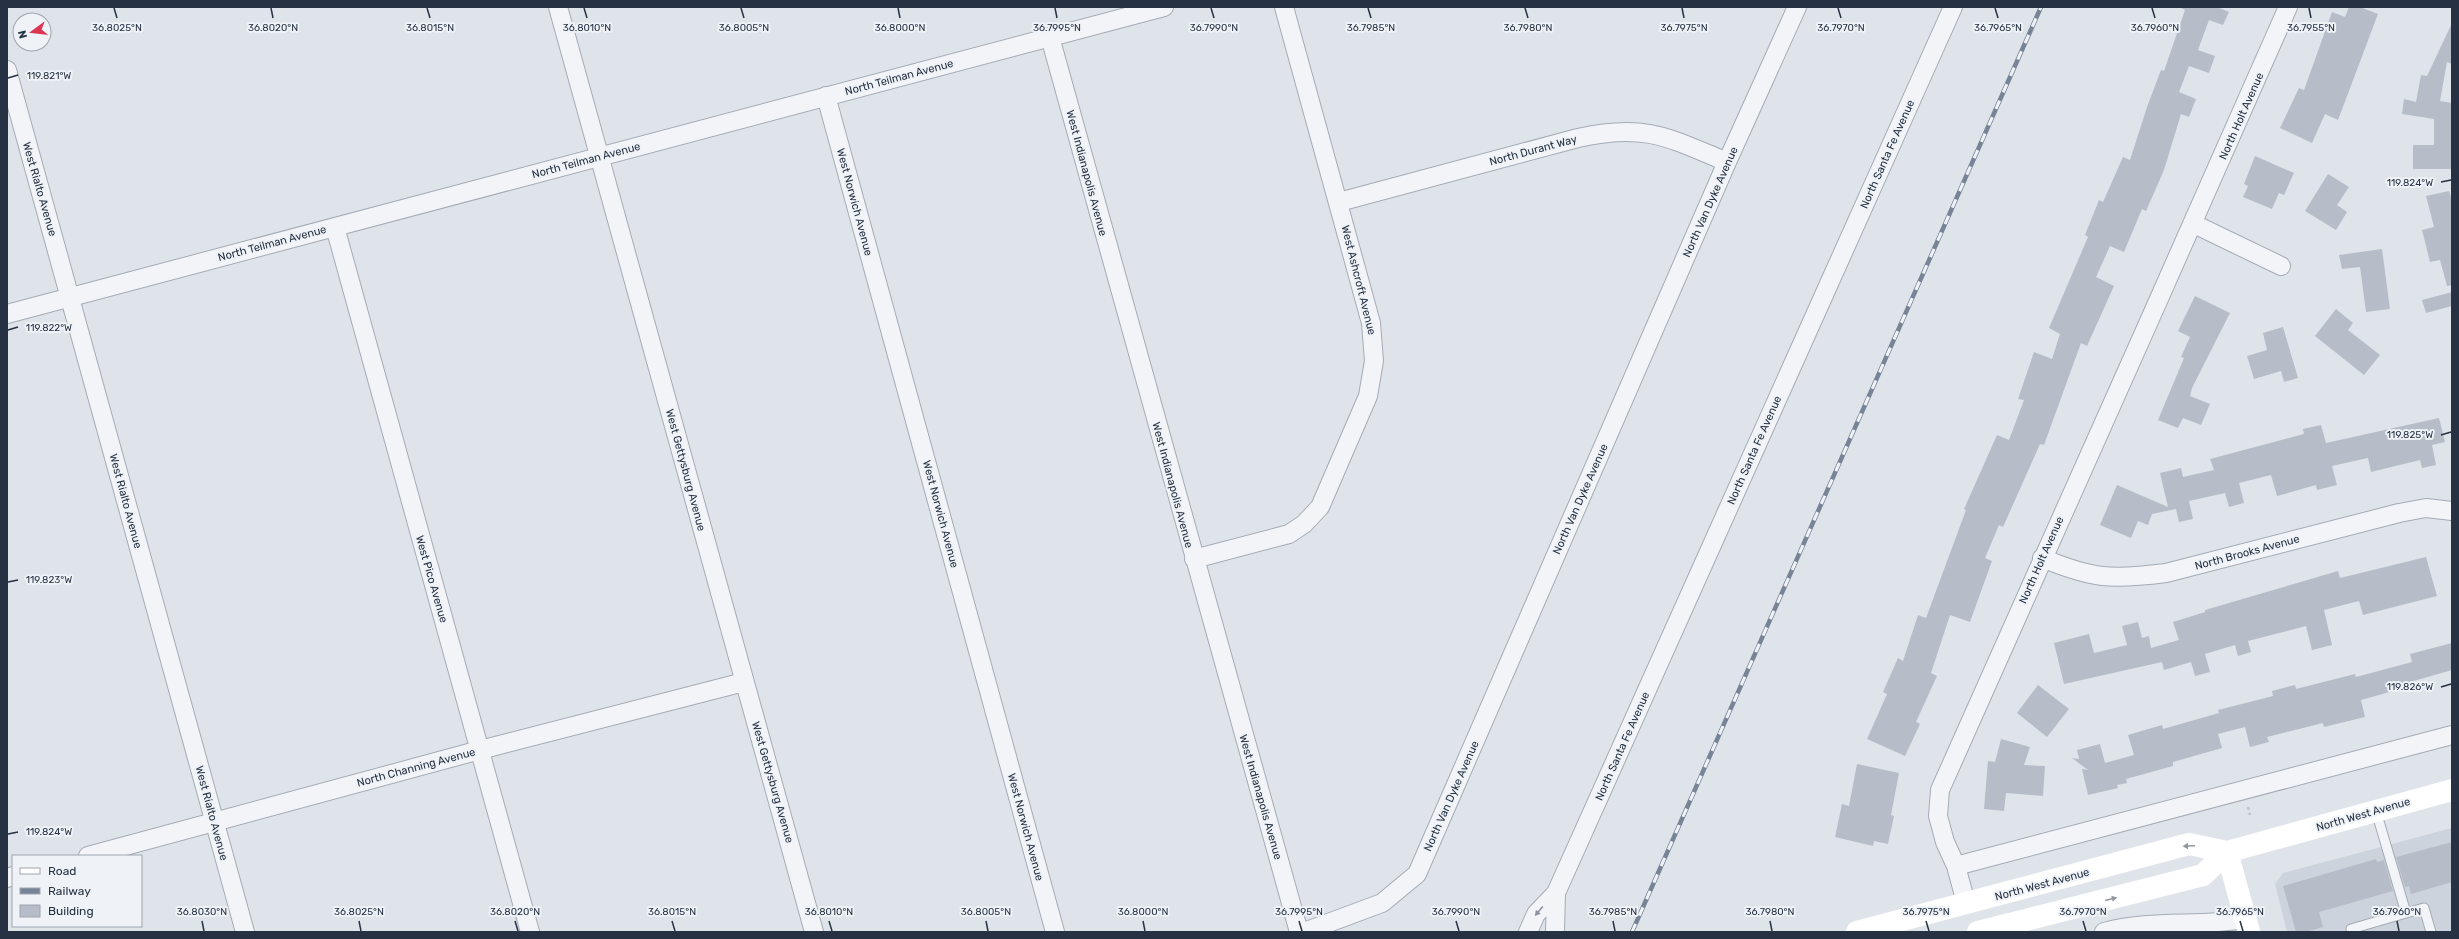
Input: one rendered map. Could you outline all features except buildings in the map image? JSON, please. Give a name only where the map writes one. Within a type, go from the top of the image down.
[{"type":"main road","name":"North West Avenue","points":[[1857,932],[2189,844],[2227,852],[2452,790]]},
{"type":"main road","name":"North West Avenue","points":[[1978,932],[2032,925],[2203,876],[2227,852]]},
{"type":"main road","points":[[2227,852],[2248,926]]},
{"type":"main road","points":[[1966,903],[1975,932]]},
{"type":"street","name":"West Gettysburg Avenue","points":[[558,7],[814,932]]},
{"type":"street","name":"North Teilman Avenue","points":[[7,314],[826,96],[1050,38],[1130,12],[1164,7]]},
{"type":"street","name":"West Ashcroft Avenue","points":[[1194,559],[1280,537],[1298,529],[1310,519],[1324,500],[1366,400],[1374,368],[1373,337],[1339,202],[1284,7]]},
{"type":"street","name":"North Van Dyke Avenue","points":[[1304,932],[1382,903],[1417,874],[1727,162],[1798,7]]},
{"type":"street","name":"North Santa Fe Avenue","points":[[1528,932],[1536,914],[1556,893],[1953,7]]},
{"type":"street","name":"North Holt Avenue","points":[[1966,903],[1956,866],[1945,842],[1938,816],[1940,790],[2042,558],[2194,224],[2288,7]]},
{"type":"street","name":"West Indianapolis Avenue","points":[[1050,38],[1299,932]]},
{"type":"street","name":"West Rialto Avenue","points":[[7,70],[246,932]]},
{"type":"street","name":"West Norwich Avenue","points":[[826,96],[1055,932]]},
{"type":"street","name":"North Durant Way","points":[[1339,202],[1578,138],[1610,132],[1644,131],[1662,136],[1727,162]]},
{"type":"street","points":[[2194,224],[2281,266]]},
{"type":"street","name":"West Pico Avenue","points":[[335,227],[530,932]]},
{"type":"street","name":"North Brooks Avenue","points":[[2042,558],[2073,571],[2102,578],[2129,578],[2166,573],[2398,512],[2426,508],[2452,511]]},
{"type":"street","name":"North Channing Avenue","points":[[92,855],[480,750],[744,682]]},
{"type":"street","points":[[1956,866],[2452,734]]},
{"type":"street","name":"North Santa Fe Avenue","points":[[1555,932],[1556,893]]},
{"type":"street","points":[[2104,932],[2125,926],[2219,924],[2248,926]]},
{"type":"lane","points":[[2376,811],[2406,913]]},
{"type":"lane","points":[[2351,929],[2424,908],[2431,932]]},
{"type":"shaded area","points":[[2452,828],[2452,932],[2287,932],[2275,884],[2283,873]]},
{"type":"railway","points":[[1632,932],[2041,7]]}]
